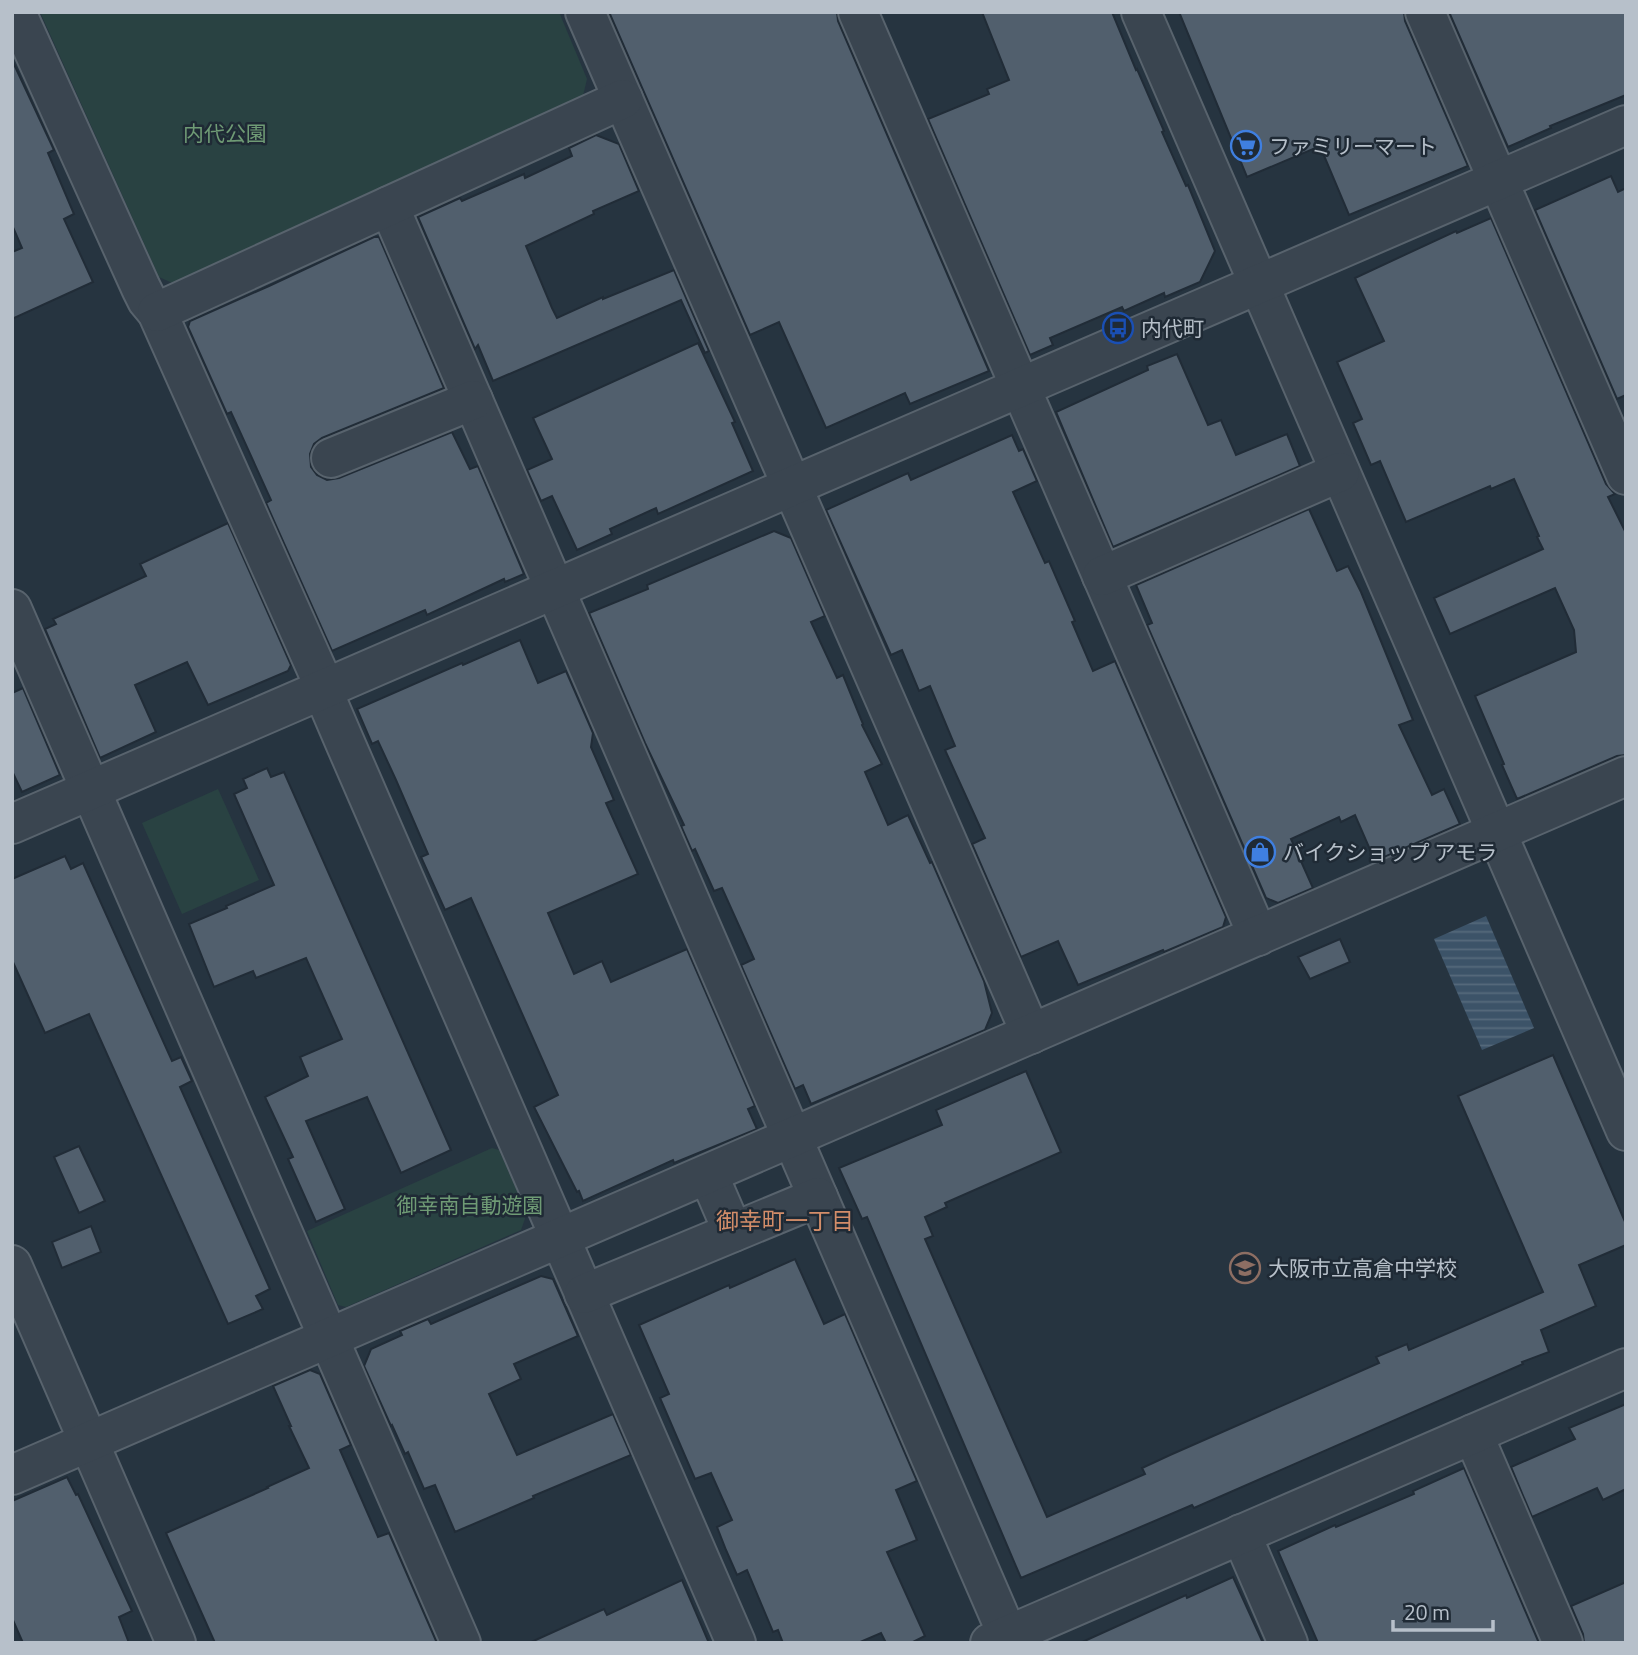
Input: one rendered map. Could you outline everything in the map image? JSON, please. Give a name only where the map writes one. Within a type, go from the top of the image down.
[{"type":"street","points":[[16,12],[147,300],[157,312],[325,688],[328,703],[736,1643]]},
{"type":"street","points":[[585,12],[1031,1034]]},
{"type":"street","points":[[858,12],[1258,936]]},
{"type":"street","points":[[1141,12],[1626,1131]]},
{"type":"street","points":[[1425,12],[1626,475]]},
{"type":"street","points":[[157,312],[623,99]]},
{"type":"street","points":[[12,824],[1626,125]]},
{"type":"street","points":[[388,206],[793,1137],[1003,1640],[1626,1368]]},
{"type":"street","points":[[331,458],[473,400]]},
{"type":"street","points":[[1102,576],[1340,472]]},
{"type":"street","points":[[12,609],[461,1643]]},
{"type":"street","points":[[12,1475],[1626,776]]},
{"type":"street","points":[[708,1174],[733,1232]]},
{"type":"street","points":[[584,1294],[818,1197]]},
{"type":"street","points":[[12,1265],[176,1643]]},
{"type":"street","points":[[1473,1433],[1563,1643]]},
{"type":"street","points":[[1241,1534],[1288,1643]]},
{"type":"green space","name":"内代公園","points":[[40,12],[559,12],[587,79],[582,100],[177,285],[159,277]]},
{"type":"green space","points":[[218,789],[259,880],[182,914],[142,823]]},
{"type":"green space","name":"御幸南自動遊園","points":[[492,1148],[499,1150],[527,1213],[521,1230],[346,1307],[338,1305],[307,1231]]},
{"type":"water","points":[[1486,916],[1534,1028],[1482,1050],[1434,939]]},
{"type":"building","points":[[609,12],[837,12],[838,21],[989,371],[910,404],[905,393],[826,428],[779,322],[750,335]]},
{"type":"building","points":[[982,12],[1112,12],[1215,251],[1200,282],[1165,297],[1164,293],[1124,311],[1122,307],[1050,338],[1053,345],[1030,355],[928,119],[989,94],[987,89],[1009,80]]},
{"type":"building","points":[[1179,12],[1404,12],[1405,21],[1468,166],[1349,215],[1320,146],[1247,177]]},
{"type":"building","points":[[1449,12],[1626,12],[1626,95],[1550,126],[1551,128],[1508,147]]},
{"type":"building","points":[[12,60],[54,150],[48,153],[74,214],[64,219],[93,282],[12,319],[12,252],[22,248],[12,225]]},
{"type":"building","points":[[596,135],[619,144],[639,191],[593,211],[594,214],[526,246],[557,318],[674,270],[709,351],[705,353],[681,300],[493,381],[478,345],[475,349],[418,217],[524,174],[525,178],[572,156],[569,148]]},
{"type":"building","points":[[1611,176],[1618,192],[1626,188],[1626,395],[1617,399],[1535,210]]},
{"type":"building","points":[[1491,218],[1606,484],[1615,494],[1608,497],[1626,533],[1626,755],[1617,756],[1517,799],[1475,696],[1576,652],[1574,630],[1555,588],[1450,634],[1434,598],[1543,549],[1537,537],[1539,536],[1514,479],[1491,489],[1490,486],[1406,522],[1380,461],[1371,465],[1353,423],[1362,419],[1337,362],[1384,341],[1355,278],[1456,231],[1457,233]]},
{"type":"building","points":[[379,237],[444,388],[322,438],[314,444],[310,454],[311,467],[317,475],[327,480],[339,478],[452,432],[470,469],[478,466],[524,574],[505,582],[504,579],[427,615],[425,610],[332,651],[266,503],[271,500],[231,412],[227,414],[188,327],[190,321]]},
{"type":"building","points":[[698,343],[735,422],[732,423],[753,471],[658,514],[656,508],[610,529],[612,534],[577,550],[552,496],[541,501],[527,470],[552,459],[533,418]]},
{"type":"building","points":[[1177,354],[1208,425],[1221,420],[1236,455],[1287,434],[1300,466],[1113,547],[1056,412],[1148,370],[1147,366]]},
{"type":"building","points":[[1012,435],[1019,451],[1023,449],[1037,481],[1013,492],[1045,563],[1049,561],[1093,671],[1115,661],[1226,917],[1223,927],[1078,985],[1058,941],[1021,957],[972,844],[985,838],[945,750],[955,746],[930,686],[919,691],[902,650],[891,655],[826,510],[908,473],[911,480]]},
{"type":"building","points":[[1309,509],[1337,571],[1348,566],[1361,592],[1413,720],[1399,725],[1432,795],[1444,789],[1460,824],[1375,861],[1355,815],[1341,822],[1339,817],[1291,839],[1313,888],[1278,903],[1266,898],[1147,625],[1152,623],[1136,585]]},
{"type":"building","points":[[228,523],[291,665],[288,671],[208,705],[187,662],[135,685],[156,732],[100,758],[45,629],[56,624],[53,619],[146,576],[140,564]]},
{"type":"building","points":[[774,531],[791,538],[825,616],[811,622],[837,678],[843,675],[862,725],[882,764],[865,772],[888,825],[908,815],[930,863],[932,862],[984,981],[992,1013],[985,1030],[811,1104],[803,1085],[795,1089],[741,965],[754,959],[722,888],[714,891],[695,849],[692,851],[681,826],[684,825],[589,613]]},
{"type":"building","points":[[520,640],[538,683],[566,671],[593,733],[591,747],[614,800],[606,803],[638,874],[548,913],[574,974],[602,961],[611,982],[687,949],[755,1106],[748,1109],[757,1129],[674,1163],[673,1160],[583,1201],[534,1107],[558,1095],[471,898],[445,910],[421,857],[428,854],[396,780],[378,741],[372,744],[357,709]]},
{"type":"building","points":[[23,688],[60,775],[22,792],[12,771],[12,693]]},
{"type":"building","points":[[267,768],[271,777],[284,772],[451,1150],[401,1173],[367,1097],[306,1121],[345,1209],[316,1222],[288,1159],[293,1157],[265,1097],[308,1076],[300,1057],[342,1039],[306,958],[256,978],[253,971],[214,987],[189,924],[274,885],[234,794],[247,788],[243,779]]},
{"type":"building","points":[[65,856],[71,869],[83,863],[172,1061],[181,1057],[192,1081],[180,1087],[270,1289],[256,1296],[263,1309],[228,1324],[89,1014],[45,1033],[12,960],[12,879]]},
{"type":"building","points":[[1340,939],[1350,962],[1310,979],[1298,957]]},
{"type":"building","points":[[1553,1055],[1626,1224],[1626,1245],[1579,1265],[1596,1306],[1541,1330],[1549,1352],[1194,1508],[1192,1505],[1021,1578],[867,1217],[862,1219],[839,1168],[942,1125],[936,1110],[1026,1071],[1061,1152],[945,1203],[947,1207],[925,1217],[933,1236],[925,1239],[1047,1517],[1145,1474],[1142,1468],[1170,1455],[1379,1363],[1376,1357],[1407,1344],[1409,1350],[1543,1292],[1458,1096]]},
{"type":"building","points":[[79,1146],[105,1201],[79,1213],[54,1157]]},
{"type":"building","points":[[91,1226],[101,1252],[62,1268],[52,1242]]},
{"type":"building","points":[[795,1259],[824,1324],[845,1314],[917,1481],[896,1490],[917,1540],[887,1552],[925,1636],[911,1643],[886,1643],[881,1633],[858,1643],[783,1643],[778,1630],[773,1632],[747,1570],[737,1575],[726,1550],[717,1527],[732,1520],[711,1473],[695,1479],[660,1398],[669,1394],[639,1325]]},
{"type":"building","points":[[541,1276],[553,1279],[578,1336],[514,1364],[521,1379],[489,1394],[517,1455],[613,1414],[631,1455],[455,1532],[435,1485],[424,1489],[364,1366],[371,1349],[402,1335],[400,1331],[428,1319],[431,1324]]},
{"type":"building","points":[[310,1370],[320,1374],[351,1445],[340,1450],[378,1537],[389,1533],[437,1643],[215,1643],[166,1533],[309,1468],[273,1386]]},
{"type":"building","points":[[1626,1404],[1626,1489],[1603,1500],[1597,1488],[1532,1517],[1511,1467],[1575,1439],[1569,1428]]},
{"type":"building","points":[[1464,1468],[1539,1643],[1318,1643],[1278,1551],[1414,1494],[1413,1491]]},
{"type":"building","points":[[67,1477],[76,1495],[78,1494],[132,1611],[119,1617],[129,1643],[23,1643],[12,1618],[12,1501]]},
{"type":"building","points":[[1233,1577],[1263,1643],[1080,1643],[1186,1595],[1187,1598]]},
{"type":"building","points":[[682,1580],[709,1643],[529,1643],[604,1609],[607,1615]]},
{"type":"building","points":[[1626,1582],[1626,1643],[1584,1643],[1571,1606]]},
{"type":"place","name":"ファミリーマート","points":[[1246,146]]},
{"type":"place","name":"内代町","points":[[1118,328]]},
{"type":"place","name":"バイクショップ アモラ","points":[[1260,852]]},
{"type":"place","name":"大阪市立高倉中学校","points":[[1245,1268]]},
{"type":"district","name":"御幸町一丁目","points":[[785,1220]]}]
